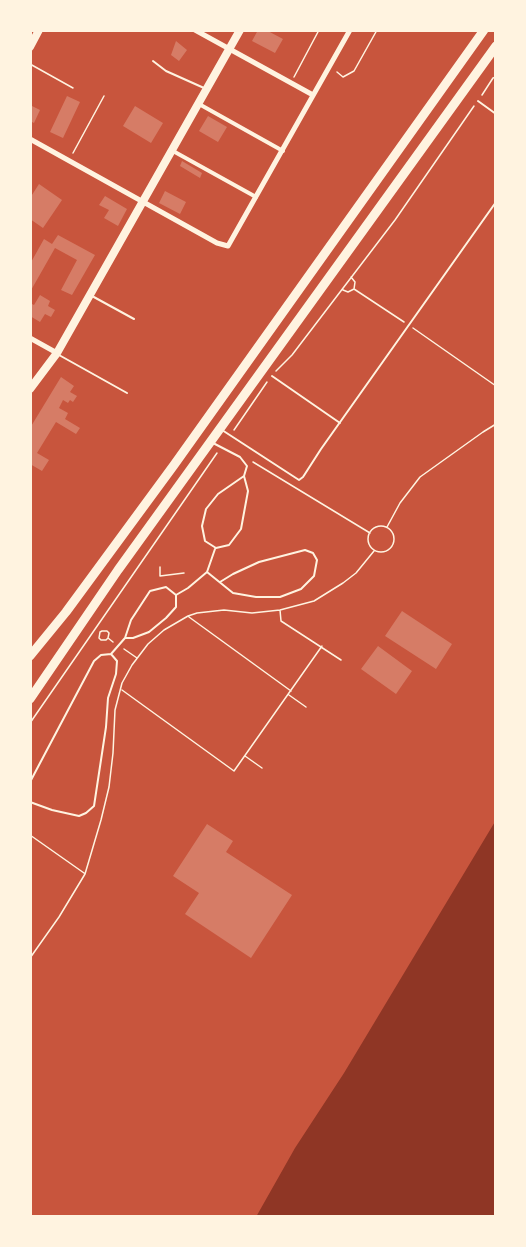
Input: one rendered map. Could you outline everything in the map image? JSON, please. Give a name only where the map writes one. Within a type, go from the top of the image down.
[{"type":"highway","points":[[30,656],[66,612],[167,474],[484,30]]},
{"type":"highway","points":[[30,699],[118,570],[496,46]]},
{"type":"main road","points":[[30,47],[39,30]]},
{"type":"main road","points":[[31,386],[57,353],[240,30]]},
{"type":"street","points":[[195,30],[313,95]]},
{"type":"street","points":[[30,139],[217,243],[228,246],[350,30]]},
{"type":"street","points":[[198,104],[283,151]]},
{"type":"street","points":[[172,150],[256,197]]},
{"type":"street","points":[[30,338],[57,353]]},
{"type":"lane","points":[[153,61],[166,71],[207,90]]},
{"type":"lane","points":[[478,101],[496,114]]},
{"type":"lane","points":[[220,429],[299,480],[303,477],[496,202]]},
{"type":"lane","points":[[90,295],[134,319]]},
{"type":"lane","points":[[57,353],[128,393]]},
{"type":"lane","points":[[272,376],[340,423]]},
{"type":"lane","points":[[211,441],[240,458],[247,466],[244,476],[249,491],[241,529],[229,545],[216,548],[205,540],[202,526],[206,509],[218,494],[244,476]]},
{"type":"lane","points":[[176,595],[207,572],[216,548]]},
{"type":"lane","points":[[207,572],[233,593],[256,597],[280,597],[300,590],[314,576],[317,560],[312,553],[305,550],[260,562],[220,582]]},
{"type":"lane","points":[[30,782],[94,661],[101,655],[111,654],[125,638],[131,620],[150,591],[166,587],[176,595]]},
{"type":"lane","points":[[125,638],[133,638],[149,632],[166,618],[176,607],[176,595]]},
{"type":"lane","points":[[30,802],[79,816],[94,806],[108,698],[116,674],[117,661],[111,654]]},
{"type":"path","points":[[290,82],[319,30]]},
{"type":"path","points":[[329,67],[344,77],[354,71],[377,30]]},
{"type":"path","points":[[30,64],[73,88]]},
{"type":"path","points":[[230,435],[272,376],[291,355],[395,220],[493,78],[496,77]]},
{"type":"path","points":[[69,161],[105,96]]},
{"type":"path","points":[[351,277],[355,282],[354,289]]},
{"type":"path","points":[[342,289],[348,292],[354,289]]},
{"type":"path","points":[[354,289],[496,386]]},
{"type":"path","points":[[387,527],[400,503],[420,477],[496,424]]},
{"type":"path","points":[[30,723],[221,447]]},
{"type":"path","points":[[252,462],[370,533]]},
{"type":"path","points":[[377,527],[387,527],[395,539],[392,548],[381,553],[374,551],[368,544],[370,533],[377,527]]},
{"type":"path","points":[[30,958],[59,917],[85,874],[109,787],[115,710],[122,683],[148,644],[164,630],[197,613],[224,609],[252,613],[280,610],[314,601],[356,573],[374,551]]},
{"type":"path","points":[[160,567],[160,576],[184,573]]},
{"type":"path","points":[[280,610],[281,621],[341,660]]},
{"type":"path","points":[[189,616],[291,691]]},
{"type":"path","points":[[94,629],[100,632]]},
{"type":"path","points":[[122,690],[234,771],[322,646]]},
{"type":"path","points":[[289,694],[306,707]]},
{"type":"path","points":[[245,756],[262,768]]},
{"type":"path","points":[[30,835],[85,874]]},
{"type":"shaded area","points":[[496,820],[496,1217],[256,1217],[295,1148],[344,1073]]},
{"type":"building","points":[[258,30],[266,30],[283,39],[275,53],[252,41]]},
{"type":"building","points":[[176,41],[187,50],[179,61],[171,55]]},
{"type":"building","points":[[67,96],[80,102],[63,138],[50,132]]},
{"type":"building","points":[[30,105],[40,110],[34,123],[30,121]]},
{"type":"building","points":[[135,106],[163,123],[151,143],[123,126]]},
{"type":"building","points":[[208,116],[227,127],[218,142],[199,131]]},
{"type":"building","points":[[182,161],[202,173],[200,178],[180,166]]},
{"type":"building","points":[[39,184],[62,200],[43,228],[30,219],[30,198]]},
{"type":"building","points":[[165,191],[186,202],[180,214],[159,203]]},
{"type":"building","points":[[105,196],[127,209],[118,226],[104,218],[109,210],[99,205]]},
{"type":"building","points":[[58,235],[95,255],[72,295],[61,290],[77,260],[55,248],[30,292],[30,264],[44,239],[52,244]]},
{"type":"building","points":[[40,295],[50,301],[48,306],[55,310],[51,317],[45,314],[40,322],[30,316],[32,313],[30,303],[34,305]]},
{"type":"building","points":[[61,377],[74,386],[70,392],[77,396],[73,402],[70,400],[68,403],[63,400],[59,408],[68,413],[65,419],[80,428],[76,434],[56,422],[37,453],[49,460],[42,471],[30,464],[30,428]]},
{"type":"building","points":[[402,611],[452,644],[436,669],[385,636]]},
{"type":"building","points":[[378,646],[412,671],[396,694],[361,669]]},
{"type":"building","points":[[207,824],[233,841],[226,852],[292,895],[251,958],[185,914],[199,893],[173,876]]}]
